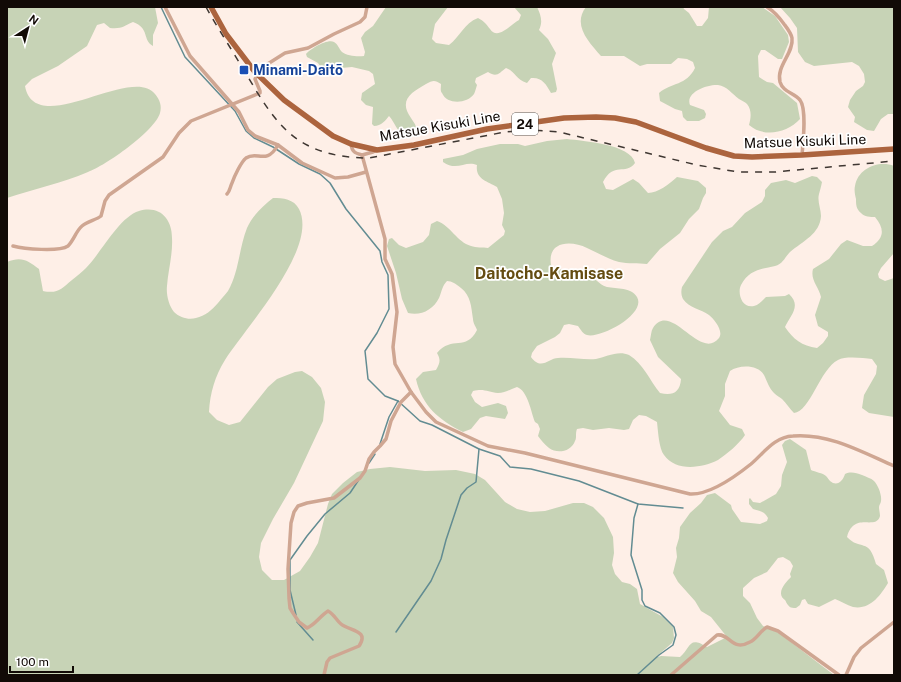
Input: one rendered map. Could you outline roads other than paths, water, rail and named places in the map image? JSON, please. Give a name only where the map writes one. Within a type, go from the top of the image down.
[{"type":"main road","name":"Matsue Kisuki Line","points":[[211,7],[226,34],[256,74],[284,100],[333,136],[351,144],[376,150],[414,145],[487,129],[564,118],[596,117],[615,118],[636,122],[706,148],[734,156],[802,155],[894,149]]},
{"type":"street","points":[[165,7],[190,56],[231,105],[239,112],[248,130],[255,136],[302,163],[312,166],[335,178],[348,177],[366,172]]},
{"type":"street","points":[[13,246],[23,249],[47,249],[65,247],[71,243],[82,226],[101,216],[105,201],[109,195],[163,157],[185,126],[196,118],[260,92],[255,79],[256,74],[285,53],[308,48],[360,22],[365,17],[367,7]]},
{"type":"street","points":[[767,7],[779,17],[792,38],[787,55],[780,70],[780,80],[783,87],[802,102],[804,131],[802,155]]},
{"type":"street","points":[[351,144],[355,153],[362,155],[376,150]]},
{"type":"street","points":[[227,194],[231,183],[245,159],[251,156],[266,157],[276,147]]},
{"type":"street","points":[[362,155],[385,239],[385,259],[392,274],[397,312],[393,347],[395,364],[411,392],[426,412],[436,422],[488,446],[525,453],[697,495],[714,489],[750,464],[775,442],[780,439],[793,436],[836,441],[894,466]]},
{"type":"street","points":[[324,675],[330,658],[359,646],[362,642],[362,637],[360,633],[354,629],[340,623],[332,613],[328,611],[312,626],[307,628],[299,622],[290,608],[288,569],[291,523],[294,512],[298,506],[334,498],[360,478],[366,471],[369,459],[386,439],[391,421],[401,402],[411,392]]},
{"type":"street","points":[[846,675],[854,657],[861,648],[894,622]]},
{"type":"street","points":[[671,675],[717,635],[724,636],[733,644],[738,645],[748,643],[767,627],[778,631],[839,675]]},
{"type":"waterway","points":[[161,7],[185,57],[235,111],[246,131],[254,138],[273,147],[299,164],[320,174],[330,183],[346,209],[380,251],[382,262],[388,275],[389,309],[377,333],[365,351],[368,379],[385,396],[398,401],[420,421],[432,425],[479,449],[500,456],[510,467],[531,469],[579,481],[638,504],[683,508]]},
{"type":"waterway","points":[[380,444],[389,417],[398,401]]},
{"type":"waterway","points":[[396,632],[431,581],[441,559],[461,495],[467,488],[476,482],[479,449]]},
{"type":"waterway","points":[[369,463],[375,454]]},
{"type":"waterway","points":[[296,615],[290,590],[290,560],[325,514],[350,493],[358,481]]},
{"type":"waterway","points":[[637,675],[659,655],[673,645],[676,635],[674,627],[660,613],[645,606],[642,600],[642,590],[631,555],[634,518],[638,504]]},
{"type":"waterway","points":[[297,622],[313,640]]},
{"type":"railway","points":[[206,7],[255,89],[278,121],[296,138],[307,145],[329,154],[345,157],[369,158],[505,132],[531,130],[559,132],[697,165],[738,172],[775,172],[894,161]]},
{"type":"place","name":"Minami-Daitō","points":[[244,70]]},
{"type":"district","name":"Daitocho-Kamisase","points":[[549,273]]}]
